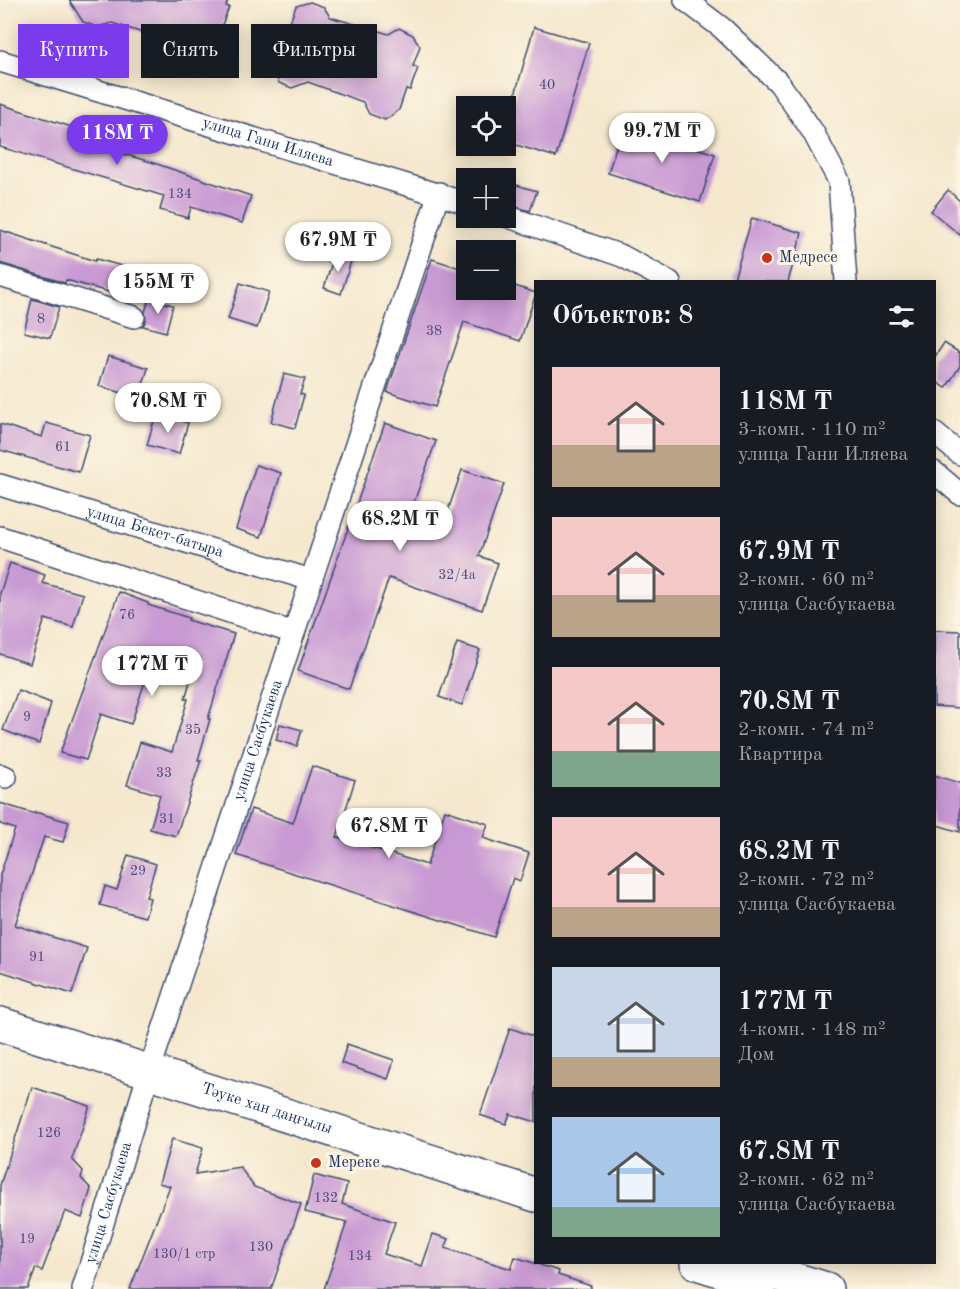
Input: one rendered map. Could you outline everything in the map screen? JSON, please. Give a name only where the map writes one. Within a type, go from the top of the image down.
[{"type":"main road","name":"Тәуке хан даңғылы","points":[[0,1024],[146,1082],[534,1211]]},
{"type":"main road","name":"Тәуке хан даңғылы","points":[[0,1048],[146,1082],[534,1194]]},
{"type":"main road","points":[[715,1269],[779,1289]]},
{"type":"main road","points":[[715,1269],[826,1289]]},
{"type":"street","points":[[685,0],[722,28],[780,83],[813,132],[839,181],[846,280]]},
{"type":"street","name":"улица Гани Иляева","points":[[0,61],[456,200]]},
{"type":"street","name":"улица Сасбукаева","points":[[82,1289],[146,1082],[439,194]]},
{"type":"street","points":[[516,219],[622,256],[666,280]]},
{"type":"street","points":[[0,276],[134,317]]},
{"type":"street","points":[[936,434],[960,454]]},
{"type":"street","points":[[936,474],[960,494]]},
{"type":"street","name":"улица Бекет-батыра","points":[[0,484],[311,580]]},
{"type":"street","points":[[0,537],[294,633]]},
{"type":"building","points":[[69,0],[228,0],[226,6],[229,7],[222,24],[141,24],[141,32],[129,28],[129,24],[83,22]]},
{"type":"building","points":[[310,2],[324,7],[330,17],[354,24],[289,24],[296,6]]},
{"type":"building","points":[[534,27],[589,43],[556,157],[516,145],[515,96]]},
{"type":"building","points":[[399,28],[413,35],[420,46],[413,66],[418,68],[410,90],[406,89],[399,110],[385,120],[369,114],[363,102],[308,82],[292,88],[279,83],[277,78],[377,78],[377,31],[389,34]]},
{"type":"building","points":[[0,104],[78,129],[74,140],[151,162],[251,196],[242,223],[191,207],[188,218],[160,210],[164,196],[0,147]]},
{"type":"building","points":[[623,125],[715,154],[700,202],[608,173]]},
{"type":"building","points":[[516,185],[537,191],[530,211],[516,207]]},
{"type":"building","points":[[948,190],[960,201],[960,235],[931,211]]},
{"type":"building","name":"Медресе","points":[[752,218],[802,233],[789,280],[734,280]]},
{"type":"building","points":[[0,230],[95,261],[96,259],[126,267],[119,295],[66,280],[65,283],[0,263]]},
{"type":"building","points":[[335,253],[352,258],[341,294],[324,288]]},
{"type":"building","points":[[432,259],[456,267],[456,300],[516,300],[516,286],[534,292],[534,299],[520,341],[464,322],[435,407],[387,392]]},
{"type":"building","points":[[240,283],[269,292],[257,328],[228,319]]},
{"type":"building","points":[[32,299],[59,307],[50,338],[24,332]]},
{"type":"building","points":[[149,299],[173,305],[166,332],[143,326]]},
{"type":"building","points":[[944,343],[960,353],[960,366],[946,388],[936,381],[936,355]]},
{"type":"building","points":[[108,356],[148,368],[139,398],[99,386]]},
{"type":"building","points":[[284,374],[305,379],[300,394],[304,395],[295,428],[271,422]]},
{"type":"building","points":[[156,414],[188,423],[179,454],[147,445]]},
{"type":"building","points":[[46,423],[90,435],[79,472],[0,450],[0,424],[42,437]]},
{"type":"building","points":[[385,423],[436,441],[410,513],[443,525],[462,470],[504,484],[479,556],[498,563],[482,610],[389,578],[349,689],[298,671]]},
{"type":"building","points":[[256,465],[281,473],[261,537],[236,529]]},
{"type":"building","points":[[10,563],[45,575],[42,583],[83,594],[73,627],[45,619],[30,664],[0,654],[0,593]]},
{"type":"building","points":[[119,592],[148,603],[148,605],[189,618],[188,620],[234,634],[208,719],[210,719],[198,760],[201,760],[176,836],[150,829],[160,795],[127,785],[140,742],[172,752],[188,699],[185,699],[195,664],[155,651],[131,724],[101,714],[86,760],[60,753]]},
{"type":"building","points":[[936,630],[960,631],[960,708],[936,706]]},
{"type":"building","points":[[457,643],[480,650],[462,705],[439,697]]},
{"type":"building","points":[[18,690],[51,703],[39,744],[3,730]]},
{"type":"building","points":[[280,724],[302,730],[297,746],[276,740]]},
{"type":"building","points":[[312,766],[355,780],[337,837],[427,865],[445,810],[488,824],[483,838],[529,853],[520,881],[513,878],[494,937],[236,855],[251,809],[293,823]]},
{"type":"building","points":[[936,776],[960,783],[960,832],[936,825]]},
{"type":"building","points":[[0,803],[69,822],[63,842],[44,837],[15,925],[87,948],[72,994],[0,971],[0,875],[15,829],[0,824]]},
{"type":"building","points":[[128,855],[156,864],[146,897],[150,898],[145,917],[100,905],[105,886],[117,890]]},
{"type":"building","points":[[510,1028],[534,1036],[534,1121],[510,1114],[506,1124],[480,1115]]},
{"type":"building","points":[[347,1044],[394,1060],[388,1079],[341,1063]]},
{"type":"building","points":[[32,1087],[90,1106],[72,1159],[83,1171],[81,1178],[91,1189],[82,1218],[65,1211],[42,1271],[36,1268],[28,1289],[0,1289],[0,1185]]},
{"type":"building","points":[[172,1139],[203,1148],[195,1174],[240,1167],[254,1187],[301,1204],[271,1289],[130,1289],[170,1186],[159,1183]]},
{"type":"building","points":[[314,1175],[347,1184],[342,1204],[395,1222],[384,1254],[422,1266],[433,1234],[449,1239],[445,1248],[511,1269],[515,1257],[559,1271],[558,1275],[591,1286],[591,1289],[324,1289],[347,1222],[305,1212]]},
{"type":"place","name":"Медресе","points":[[767,258]]},
{"type":"place","name":"Мереке","points":[[316,1163]]}]
